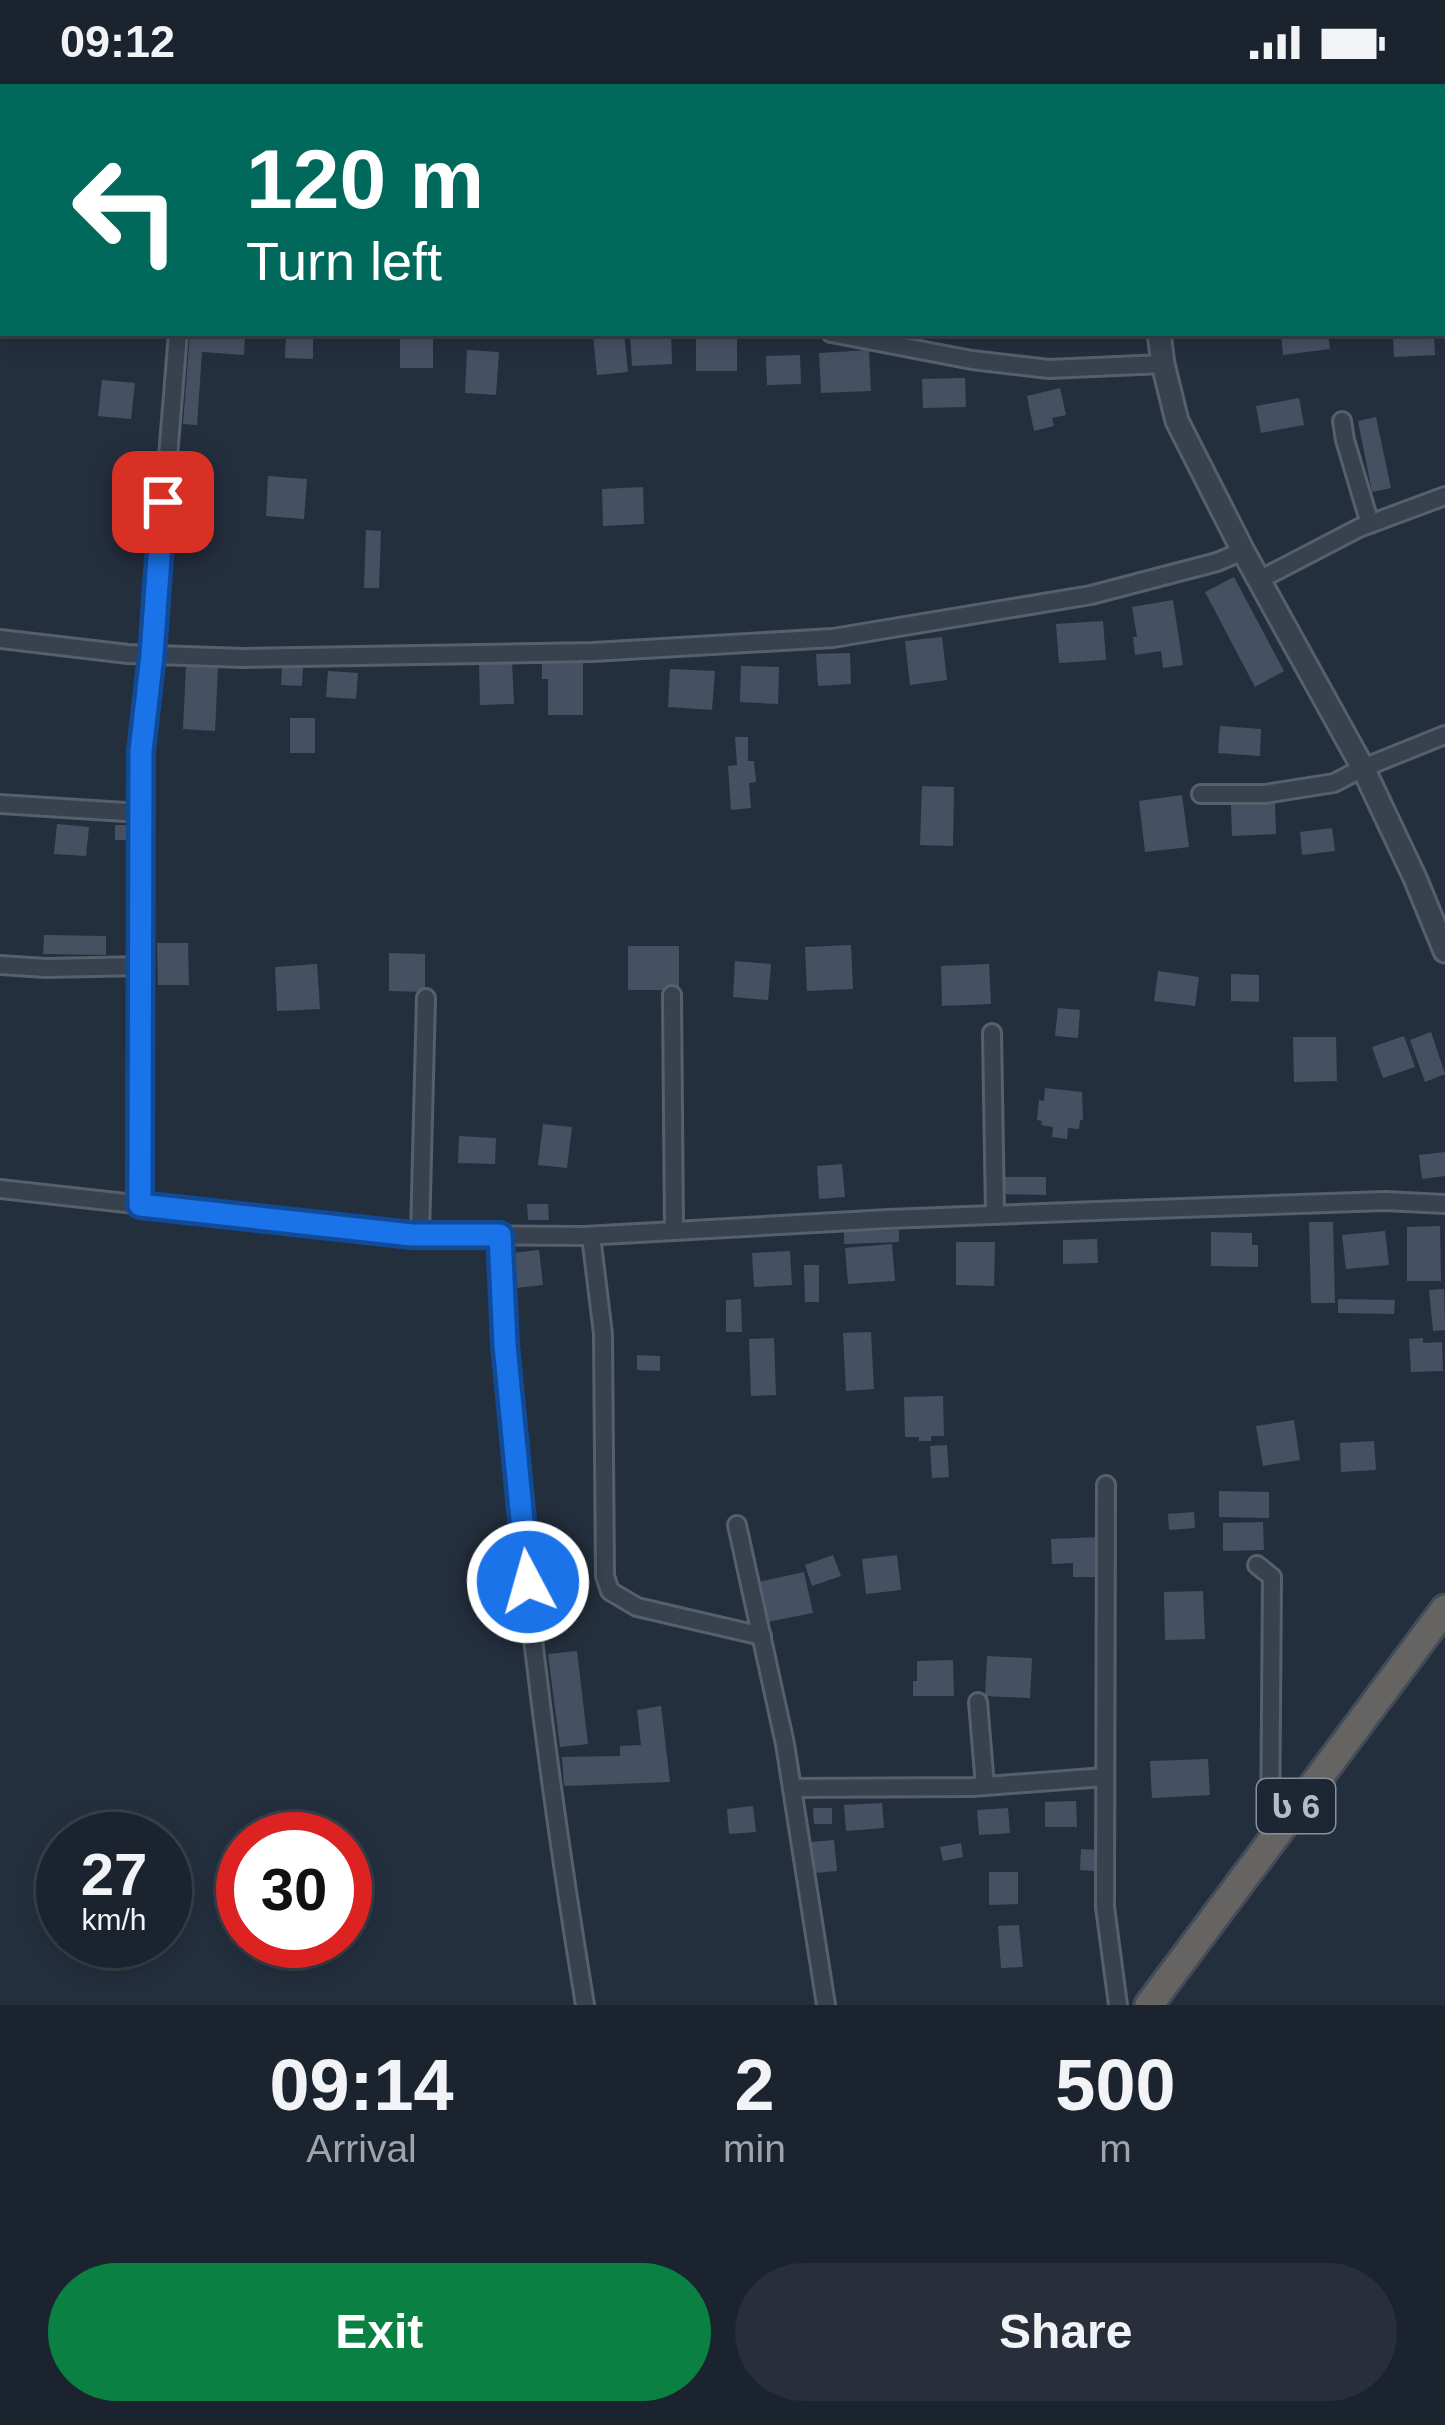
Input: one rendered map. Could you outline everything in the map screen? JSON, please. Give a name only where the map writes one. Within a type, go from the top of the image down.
[{"type":"highway","name":"ს 6","points":[[1149,2005],[1445,1609]]},
{"type":"street","points":[[140,1205],[141,751],[178,336]]},
{"type":"street","points":[[848,336],[1049,370],[1162,364]]},
{"type":"street","points":[[1159,336],[1177,421],[1363,768],[1445,951]]},
{"type":"street","points":[[1342,421],[1370,524]]},
{"type":"street","points":[[1259,580],[1370,524],[1445,496]]},
{"type":"street","points":[[0,639],[152,655],[243,658],[593,652],[833,638],[1090,595],[1243,551]]},
{"type":"street","points":[[1201,794],[1265,794],[1334,783],[1445,735]]},
{"type":"street","points":[[0,804],[141,813]]},
{"type":"street","points":[[0,965],[142,966]]},
{"type":"street","points":[[672,995],[674,1231]]},
{"type":"street","points":[[420,1235],[426,998]]},
{"type":"street","points":[[992,1034],[994,1214]]},
{"type":"street","points":[[0,1190],[420,1235],[591,1236],[994,1214],[1385,1201],[1445,1204]]},
{"type":"street","points":[[500,1235],[505,1345],[540,1703],[585,2005]]},
{"type":"street","points":[[591,1236],[603,1334],[605,1576],[610,1591],[638,1607],[762,1636]]},
{"type":"street","points":[[1106,1484],[1105,1907],[1118,2005]]},
{"type":"street","points":[[737,1525],[792,1788],[826,2005]]},
{"type":"street","points":[[1257,1565],[1272,1577],[1270,1840]]},
{"type":"street","points":[[978,1702],[985,1786]]},
{"type":"street","points":[[792,1788],[985,1786],[1105,1777]]},
{"type":"building","points":[[190,336],[245,336],[244,355],[202,352],[197,425],[183,424]]},
{"type":"building","points":[[286,336],[313,336],[313,359],[285,358]]},
{"type":"building","points":[[400,336],[433,336],[433,368],[400,368]]},
{"type":"building","points":[[593,336],[624,336],[628,372],[597,375]]},
{"type":"building","points":[[630,336],[671,336],[672,364],[632,366]]},
{"type":"building","points":[[696,336],[737,336],[737,371],[696,371]]},
{"type":"building","points":[[1281,336],[1328,336],[1330,349],[1283,355]]},
{"type":"building","points":[[1393,336],[1434,336],[1435,355],[1394,357]]},
{"type":"building","points":[[467,350],[499,352],[496,395],[465,393]]},
{"type":"building","points":[[869,350],[871,391],[821,393],[819,353]]},
{"type":"building","points":[[800,355],[801,384],[767,385],[766,356]]},
{"type":"building","points":[[965,378],[966,407],[923,408],[922,379]]},
{"type":"building","points":[[102,380],[135,383],[131,419],[98,416]]},
{"type":"building","points":[[1060,388],[1066,415],[1052,418],[1054,426],[1034,431],[1027,396]]},
{"type":"building","points":[[1299,398],[1304,425],[1261,433],[1256,406]]},
{"type":"building","points":[[1376,417],[1391,488],[1372,492],[1358,421]]},
{"type":"building","points":[[268,476],[307,479],[304,519],[266,516]]},
{"type":"building","points":[[643,487],[644,524],[603,526],[602,489]]},
{"type":"building","points":[[366,530],[381,531],[379,588],[364,588]]},
{"type":"building","points":[[1234,577],[1284,671],[1255,687],[1205,592]]},
{"type":"building","points":[[1173,600],[1183,665],[1163,668],[1161,651],[1135,655],[1132,607]]},
{"type":"building","points":[[1103,621],[1106,660],[1059,663],[1056,624]]},
{"type":"building","points":[[942,637],[947,680],[910,685],[905,641]]},
{"type":"building","points":[[850,653],[851,684],[818,686],[816,654]]},
{"type":"building","points":[[583,659],[583,715],[548,715],[548,679],[542,679],[542,660]]},
{"type":"building","points":[[512,661],[514,704],[480,705],[479,662]]},
{"type":"building","points":[[186,666],[218,668],[215,731],[183,729]]},
{"type":"building","points":[[741,666],[779,667],[778,704],[740,702]]},
{"type":"building","points":[[282,667],[303,668],[302,686],[281,685]]},
{"type":"building","points":[[670,669],[715,671],[712,710],[668,707]]},
{"type":"building","points":[[328,671],[358,673],[356,699],[326,697]]},
{"type":"building","points":[[290,718],[315,718],[315,753],[290,753]]},
{"type":"building","points":[[1220,726],[1261,729],[1260,756],[1218,753]]},
{"type":"building","points":[[735,737],[748,737],[748,761],[754,761],[756,782],[749,783],[751,808],[731,810],[728,766],[737,765]]},
{"type":"building","points":[[922,786],[954,787],[953,846],[920,845]]},
{"type":"building","points":[[1182,795],[1189,847],[1145,852],[1139,801]]},
{"type":"building","points":[[1275,803],[1276,834],[1232,836],[1231,805]]},
{"type":"building","points":[[57,824],[89,827],[86,856],[54,854]]},
{"type":"building","points":[[115,825],[133,825],[133,840],[115,840]]},
{"type":"building","points":[[1332,828],[1335,851],[1302,855],[1300,832]]},
{"type":"building","points":[[44,935],[106,936],[106,955],[43,954]]},
{"type":"building","points":[[157,943],[188,943],[189,985],[158,985]]},
{"type":"building","points":[[851,945],[853,989],[807,991],[805,947]]},
{"type":"building","points":[[628,946],[679,946],[679,990],[628,990]]},
{"type":"building","points":[[389,953],[425,954],[425,992],[389,991]]},
{"type":"building","points":[[735,961],[771,964],[768,1000],[733,997]]},
{"type":"building","points":[[317,964],[320,1009],[277,1011],[275,967]]},
{"type":"building","points":[[989,964],[991,1004],[942,1006],[941,966]]},
{"type":"building","points":[[1158,971],[1199,977],[1195,1006],[1154,1001]]},
{"type":"building","points":[[1231,974],[1259,975],[1259,1002],[1231,1001]]},
{"type":"building","points":[[1058,1008],[1080,1010],[1078,1038],[1055,1036]]},
{"type":"building","points":[[1431,1032],[1445,1074],[1425,1082],[1410,1040]]},
{"type":"building","points":[[1404,1036],[1415,1067],[1383,1078],[1372,1047]]},
{"type":"building","points":[[1293,1037],[1336,1037],[1337,1081],[1294,1082]]},
{"type":"building","points":[[1045,1088],[1082,1092],[1083,1120],[1079,1129],[1068,1128],[1067,1139],[1052,1137],[1053,1127],[1037,1120]]},
{"type":"building","points":[[543,1124],[572,1127],[567,1168],[538,1165]]},
{"type":"building","points":[[459,1136],[496,1138],[495,1164],[458,1163]]},
{"type":"building","points":[[1445,1152],[1445,1176],[1422,1179],[1419,1155]]},
{"type":"building","points":[[842,1164],[845,1197],[819,1199],[817,1166]]},
{"type":"building","points":[[1001,1177],[1046,1177],[1046,1195],[1001,1194]]},
{"type":"building","points":[[527,1204],[548,1204],[549,1220],[528,1220]]},
{"type":"building","points":[[1309,1222],[1333,1222],[1335,1303],[1311,1303]]},
{"type":"building","points":[[1440,1226],[1441,1281],[1407,1281],[1407,1227]]},
{"type":"building","points":[[899,1230],[899,1242],[844,1244],[844,1231]]},
{"type":"building","points":[[1385,1231],[1389,1265],[1346,1269],[1342,1235]]},
{"type":"building","points":[[1211,1232],[1252,1233],[1252,1245],[1258,1245],[1258,1267],[1211,1266]]},
{"type":"building","points":[[1097,1239],[1098,1263],[1063,1264],[1063,1240]]},
{"type":"building","points":[[956,1242],[995,1242],[994,1286],[956,1285]]},
{"type":"building","points":[[892,1244],[895,1281],[848,1284],[845,1248]]},
{"type":"building","points":[[539,1250],[543,1285],[516,1288],[512,1253]]},
{"type":"building","points":[[790,1251],[792,1285],[754,1287],[752,1253]]},
{"type":"building","points":[[804,1265],[819,1265],[819,1302],[805,1302]]},
{"type":"building","points":[[1444,1289],[1445,1330],[1433,1331],[1429,1290]]},
{"type":"building","points":[[741,1299],[742,1332],[726,1332],[726,1300]]},
{"type":"building","points":[[1338,1299],[1395,1300],[1394,1314],[1338,1313]]},
{"type":"building","points":[[871,1332],[874,1389],[846,1391],[843,1333]]},
{"type":"building","points":[[774,1338],[776,1395],[751,1396],[749,1339]]},
{"type":"building","points":[[1423,1338],[1423,1343],[1442,1342],[1443,1371],[1411,1372],[1409,1339]]},
{"type":"building","points":[[637,1355],[660,1356],[660,1371],[637,1370]]},
{"type":"building","points":[[943,1396],[944,1436],[931,1436],[931,1441],[905,1437],[904,1397]]},
{"type":"building","points":[[1294,1420],[1300,1460],[1263,1466],[1256,1426]]},
{"type":"building","points":[[1374,1441],[1376,1470],[1341,1472],[1340,1443]]},
{"type":"building","points":[[947,1445],[949,1477],[932,1478],[930,1446]]},
{"type":"building","points":[[1219,1491],[1269,1492],[1269,1518],[1219,1517]]},
{"type":"building","points":[[1194,1512],[1195,1528],[1169,1530],[1168,1514]]},
{"type":"building","points":[[1263,1522],[1264,1550],[1223,1551],[1223,1523]]},
{"type":"building","points":[[1100,1537],[1101,1577],[1073,1577],[1073,1563],[1052,1564],[1051,1539]]},
{"type":"building","points":[[833,1555],[841,1576],[812,1586],[805,1565]]},
{"type":"building","points":[[897,1555],[901,1590],[866,1594],[862,1559]]},
{"type":"building","points":[[804,1572],[813,1613],[767,1622],[759,1582]]},
{"type":"building","points":[[1203,1591],[1205,1639],[1165,1640],[1164,1592]]},
{"type":"building","points":[[577,1651],[588,1744],[560,1747],[548,1654]]},
{"type":"building","points":[[987,1656],[1032,1658],[1030,1698],[985,1696]]},
{"type":"building","points":[[953,1660],[954,1696],[913,1696],[917,1661]]},
{"type":"building","points":[[661,1706],[670,1782],[564,1786],[562,1757],[620,1756],[620,1746],[641,1745],[637,1710]]},
{"type":"building","points":[[1208,1759],[1210,1795],[1152,1798],[1150,1761]]},
{"type":"building","points":[[1076,1801],[1077,1827],[1045,1827],[1045,1802]]},
{"type":"building","points":[[882,1803],[884,1828],[846,1831],[844,1805]]},
{"type":"building","points":[[753,1806],[756,1832],[729,1834],[727,1809]]},
{"type":"building","points":[[813,1808],[832,1808],[832,1824],[814,1824]]},
{"type":"building","points":[[1008,1808],[1010,1833],[979,1835],[977,1810]]},
{"type":"building","points":[[834,1840],[837,1871],[814,1873],[811,1842]]},
{"type":"building","points":[[961,1843],[963,1857],[943,1861],[940,1847]]},
{"type":"building","points":[[1081,1849],[1096,1850],[1094,1871],[1080,1870]]},
{"type":"building","points":[[989,1872],[1018,1872],[1018,1904],[989,1905]]},
{"type":"building","points":[[1019,1925],[1023,1967],[1001,1968],[998,1926]]},
{"type":"route","points":[[163,502],[141,751],[140,1205],[412,1235],[500,1235],[505,1345],[528,1582]]}]
